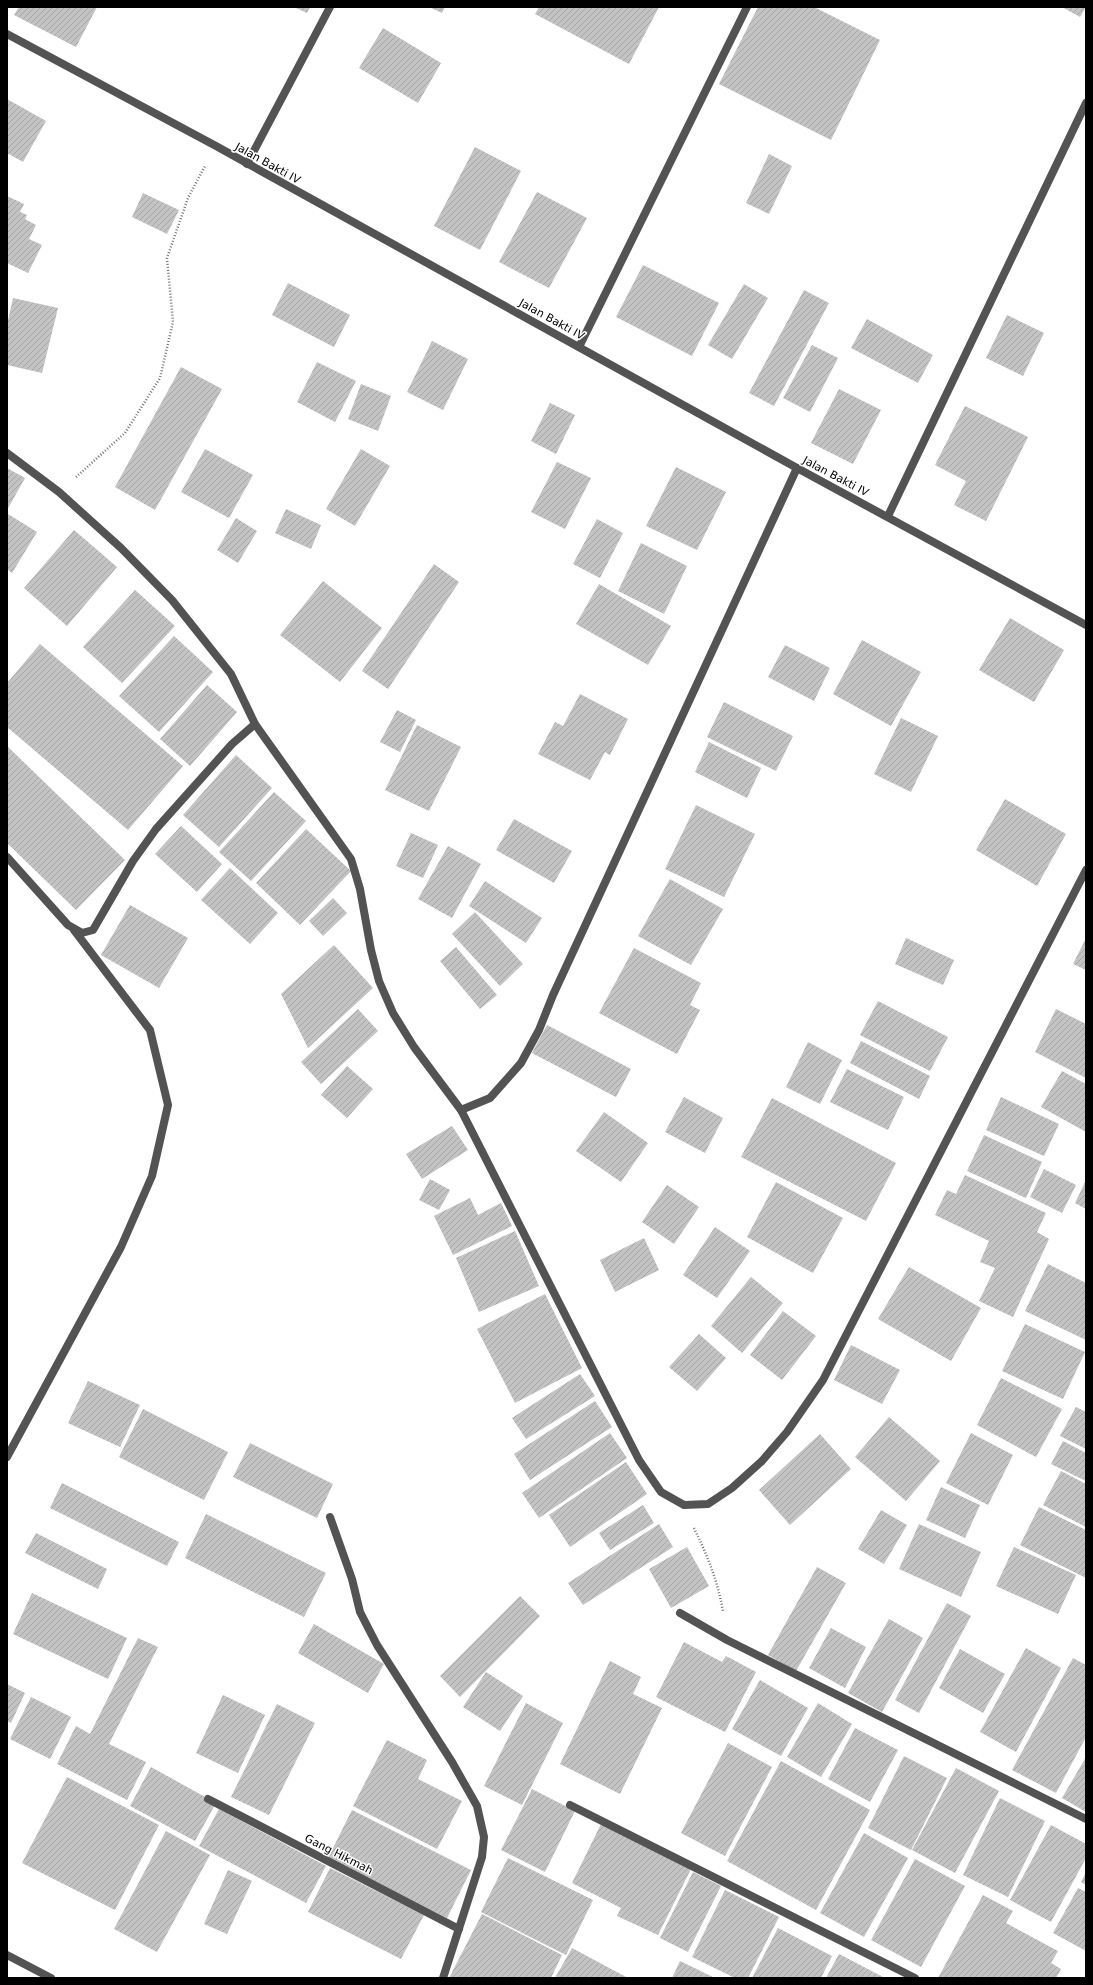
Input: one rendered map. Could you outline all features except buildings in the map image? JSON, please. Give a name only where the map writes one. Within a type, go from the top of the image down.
[{"type":"street","points":[[247,164],[330,7]]},
{"type":"street","points":[[579,347],[747,7]]},
{"type":"street","name":"Jalan Bakti IV","points":[[7,34],[216,146],[797,468],[888,516],[1086,625]]},
{"type":"street","points":[[888,516],[1086,103]]},
{"type":"street","points":[[7,453],[59,492],[121,548],[172,600],[231,674],[255,724],[351,858],[360,889],[371,950],[379,981],[393,1014],[414,1047],[461,1110],[639,1460],[661,1492],[684,1505],[708,1504],[732,1488],[762,1461],[787,1432],[823,1380],[1086,870]]},
{"type":"street","points":[[461,1110],[490,1098],[521,1063],[539,1030],[556,988],[797,468]]},
{"type":"street","points":[[74,930],[82,933],[93,930],[133,861],[156,829],[232,744],[255,724]]},
{"type":"street","points":[[7,857],[74,930],[150,1030],[168,1105],[152,1176],[121,1247],[7,1457]]},
{"type":"street","points":[[330,1517],[352,1578],[360,1612],[377,1645],[452,1762],[477,1806],[481,1817],[484,1837],[482,1857],[443,1978]]},
{"type":"street","points":[[680,1613],[727,1640],[1086,1819]]},
{"type":"street","name":"Gang Hikmah","points":[[208,1799],[459,1929]]},
{"type":"street","points":[[570,1805],[915,1978]]},
{"type":"street","points":[[7,1955],[51,1978]]},
{"type":"path","points":[[59,492],[125,433],[160,378],[173,322],[167,258],[188,198],[216,146]]},
{"type":"path","points":[[684,1505],[710,1560],[720,1592]]}]
